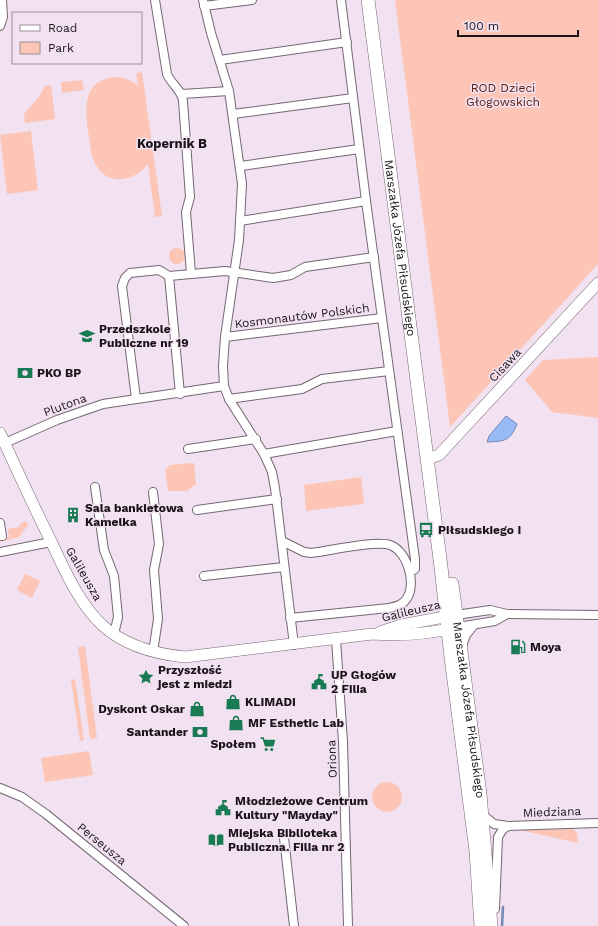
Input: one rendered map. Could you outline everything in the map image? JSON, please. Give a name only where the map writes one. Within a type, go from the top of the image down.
[{"type":"main road","name":"Marszałka Józefa Piłsudskiego","points":[[368,0],[432,497],[450,598],[456,652],[482,814],[492,926]]},
{"type":"main road","name":"Marszałka Józefa Piłsudskiego","points":[[456,652],[476,851],[481,926]]},
{"type":"street","points":[[0,26],[2,17],[2,0]]},
{"type":"street","points":[[155,0],[167,74],[169,80],[182,94],[190,197],[186,212],[191,273]]},
{"type":"street","name":"Kosmonautów Polskich","points":[[252,0],[204,3],[229,91],[241,166],[242,184],[240,221],[225,337],[223,366],[224,386],[230,399],[256,439],[272,472],[277,499],[294,645]]},
{"type":"street","name":"Kosmonautów Polskich","points":[[341,0],[359,149],[415,559],[415,569],[410,572]]},
{"type":"street","points":[[220,60],[347,42]]},
{"type":"street","points":[[182,94],[229,91]]},
{"type":"street","points":[[233,114],[353,98]]},
{"type":"street","points":[[241,166],[359,149]]},
{"type":"street","points":[[240,221],[366,201]]},
{"type":"street","points":[[136,399],[122,286],[124,278],[130,273],[159,270],[169,276],[218,271],[278,278],[291,275],[305,266],[374,257]]},
{"type":"street","points":[[169,276],[180,394]]},
{"type":"street","name":"Cisawa","points":[[427,459],[439,455],[598,283]]},
{"type":"street","name":"Kosmonautów Polskich","points":[[225,337],[382,318]]},
{"type":"street","points":[[230,399],[302,389],[322,379],[389,371]]},
{"type":"street","name":"Plutona","points":[[5,444],[41,426],[103,404],[180,394],[224,386]]},
{"type":"street","points":[[264,454],[397,431]]},
{"type":"street","name":"Galileusza","points":[[0,433],[51,542],[70,580],[86,606],[103,625],[114,634],[142,649],[164,655],[185,657],[294,645],[372,634],[428,619],[452,622]]},
{"type":"street","points":[[188,448],[256,439]]},
{"type":"street","points":[[95,488],[102,542],[114,576],[118,617],[114,634]]},
{"type":"street","points":[[153,492],[159,544],[154,570],[158,619],[153,652]]},
{"type":"street","points":[[197,510],[277,499]]},
{"type":"street","points":[[0,524],[2,536]]},
{"type":"street","points":[[0,552],[51,542]]},
{"type":"street","name":"Kosmonautów Polskich","points":[[282,542],[304,552],[311,553],[376,544],[389,545],[398,548],[403,555],[410,572],[410,593],[401,604],[389,608],[290,618]]},
{"type":"street","points":[[204,576],[284,567]]},
{"type":"street","points":[[428,619],[450,598],[472,613]]},
{"type":"street","points":[[452,622],[472,613],[490,610],[507,614],[598,615]]},
{"type":"street","points":[[452,622],[474,625],[496,620],[507,614]]},
{"type":"street","name":"Galileusza","points":[[372,634],[402,636],[430,633],[452,622]]},
{"type":"street","points":[[430,633],[456,652],[474,625]]},
{"type":"street","name":"Oriona","points":[[336,639],[344,742],[348,926]]},
{"type":"street","name":"Perseusza","points":[[0,788],[22,797],[46,814],[184,926]]},
{"type":"street","name":"Miedziana","points":[[482,814],[494,824],[508,826],[598,823]]},
{"type":"street","points":[[492,926],[498,836],[503,829],[508,826]]},
{"type":"street","points":[[284,838],[294,926]]},
{"type":"green space","name":"ROD Dzieci Głogowskich","points":[[395,0],[598,0],[598,264],[450,427]]},
{"type":"green space","points":[[142,72],[162,216],[155,217],[148,164],[135,175],[127,178],[112,178],[105,175],[94,161],[90,146],[87,123],[88,99],[94,86],[100,81],[109,78],[121,77],[132,81],[138,86],[136,73]]},
{"type":"green space","points":[[82,80],[84,90],[62,93],[61,82]]},
{"type":"green space","points":[[51,85],[55,119],[25,123],[24,114],[39,97],[45,86]]},
{"type":"green space","points":[[31,131],[38,190],[7,194],[0,135]]},
{"type":"green space","points":[[174,248],[180,248],[185,253],[183,262],[180,264],[174,264],[169,259],[169,253]]},
{"type":"green space","points":[[598,357],[598,418],[552,412],[525,380],[543,360]]},
{"type":"green space","points":[[194,463],[196,484],[187,491],[168,491],[165,470],[170,465]]},
{"type":"green space","points":[[361,477],[364,504],[306,511],[304,485]]},
{"type":"green space","points":[[26,521],[28,525],[19,537],[0,542],[0,539],[9,537],[8,529],[19,527],[21,523]]},
{"type":"green space","points":[[25,574],[40,581],[32,598],[17,590]]},
{"type":"green space","points":[[85,646],[97,738],[90,739],[78,647]]},
{"type":"green space","points":[[75,679],[84,740],[80,741],[71,680]]},
{"type":"green space","points":[[89,751],[93,775],[45,782],[41,758]]},
{"type":"green space","points":[[387,782],[398,786],[402,797],[398,808],[387,812],[376,808],[372,797],[376,786]]},
{"type":"green space","points":[[573,829],[577,833],[578,843],[520,830]]},
{"type":"water","points":[[506,416],[517,424],[512,434],[502,441],[487,442],[489,436]]},
{"type":"waterway","points":[[502,926],[503,907]]},
{"type":"place","name":"Przedszkole Publiczne nr 19","points":[[87,336]]},
{"type":"place","name":"PKO BP","points":[[25,373]]},
{"type":"place","name":"Sala bankietowa Kamelka","points":[[73,515]]},
{"type":"place","name":"Piłsudskiego I","points":[[426,530]]},
{"type":"place","name":"Moya","points":[[518,647]]},
{"type":"place","name":"Przyszłość jest z miedzi","points":[[146,677]]},
{"type":"place","name":"UP Głogów 2 Filia","points":[[319,682]]},
{"type":"place","name":"KLIMADI","points":[[233,702]]},
{"type":"place","name":"Dyskont Oskar","points":[[197,709]]},
{"type":"place","name":"MF Esthetic Lab","points":[[236,723]]},
{"type":"place","name":"Santander","points":[[200,732]]},
{"type":"place","name":"Społem","points":[[268,744]]},
{"type":"place","name":"Młodzieżowe Centrum Kultury \"Mayday\"","points":[[223,808]]},
{"type":"place","name":"Miejska Biblioteka Publiczna. Filia nr 2","points":[[216,840]]},
{"type":"district","name":"Kopernik B","points":[[172,143]]}]
